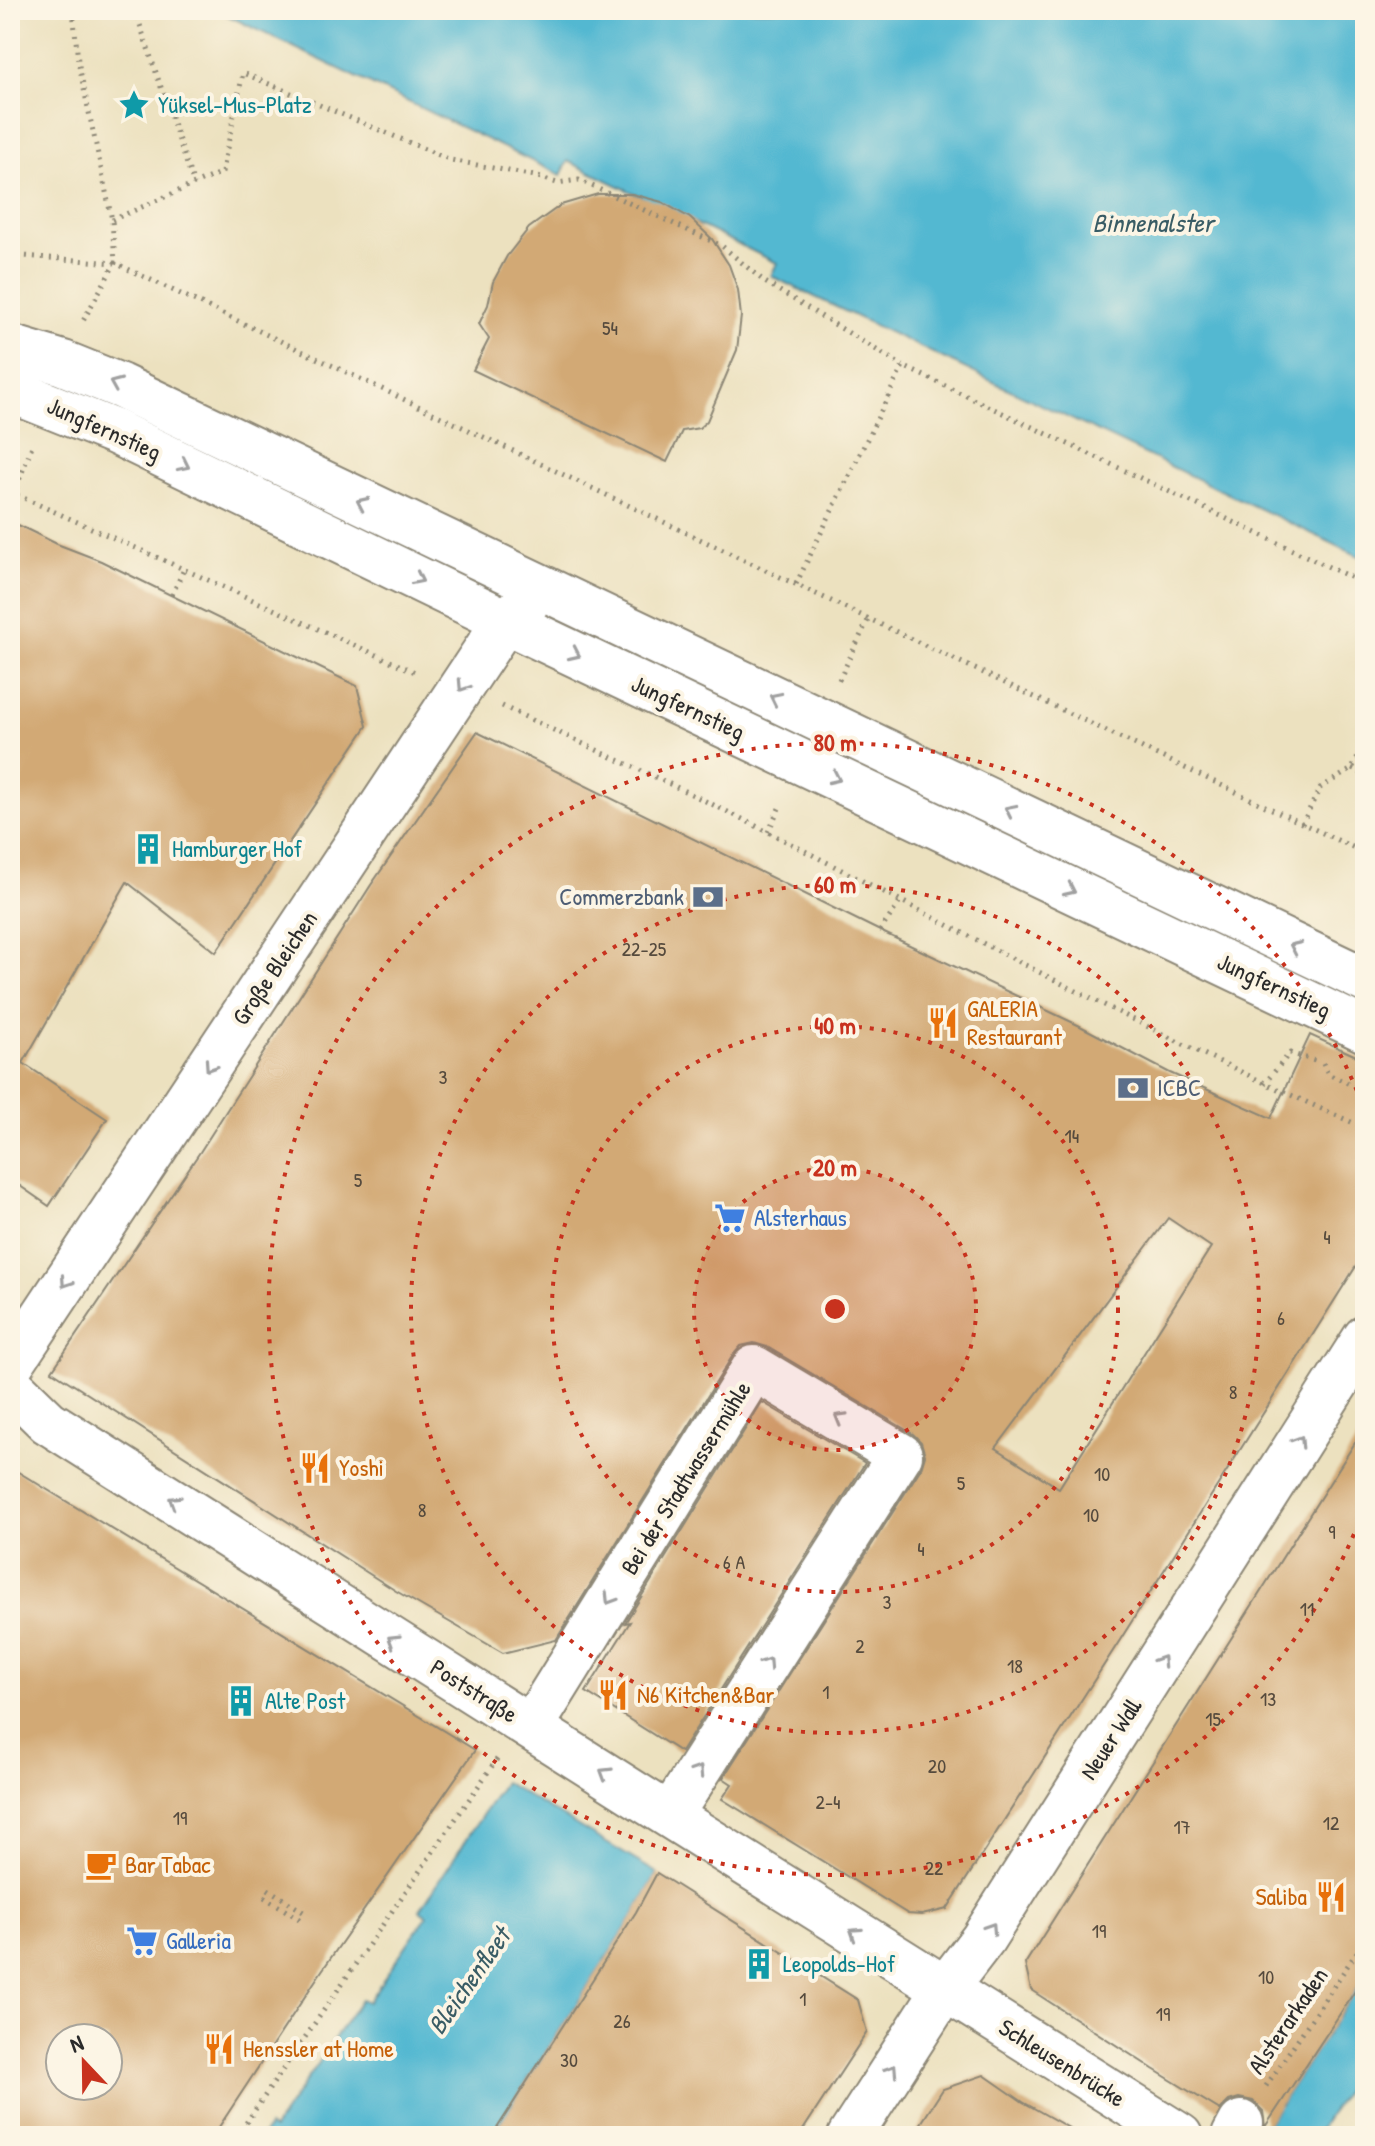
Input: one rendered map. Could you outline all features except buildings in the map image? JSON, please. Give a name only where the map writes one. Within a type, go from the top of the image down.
[{"type":"street","name":"Jungfernstieg","points":[[10,347],[63,363],[120,386],[1365,980]]},
{"type":"street","name":"Jungfernstieg","points":[[10,390],[115,432],[1365,1030]]},
{"type":"street","name":"Große Bleichen","points":[[10,1366],[505,621],[521,607],[560,595]]},
{"type":"street","name":"Neuer Wall","points":[[850,2136],[944,1990],[983,1939],[1365,1338]]},
{"type":"street","name":"Bei der Stadtwassermühle","points":[[527,1724],[754,1368],[886,1428],[900,1455],[671,1814]]},
{"type":"street","name":"Poststraße","points":[[10,1385],[48,1422],[671,1814],[944,1990]]},
{"type":"street","name":"Schleusenbrücke","points":[[944,1990],[1180,2136]]},
{"type":"path","points":[[73,10],[78,61],[112,220],[115,263],[82,324]]},
{"type":"path","points":[[135,10],[194,185]]},
{"type":"path","points":[[112,220],[222,172],[243,73],[451,160],[557,183],[579,180],[722,246],[765,282],[903,366],[1365,584]]},
{"type":"path","points":[[10,255],[115,263],[1365,853]]},
{"type":"path","points":[[796,584],[903,366]]},
{"type":"path","points":[[34,443],[12,493],[396,666],[462,688],[768,832],[900,902],[1264,1084],[1365,1128]]},
{"type":"path","points":[[172,595],[184,569]]},
{"type":"path","points":[[833,694],[869,618]]},
{"type":"path","points":[[1302,824],[1320,788],[1352,769],[1360,753],[1365,756]]},
{"type":"path","points":[[1352,769],[1365,775]]},
{"type":"path","points":[[880,931],[900,902]]},
{"type":"path","points":[[1264,1084],[1290,1053],[1321,1063]]},
{"type":"path","points":[[1328,1074],[1365,1091]]},
{"type":"path","points":[[237,2136],[527,1724]]},
{"type":"path","points":[[268,1889],[308,1915]]},
{"type":"path","points":[[264,1897],[304,1922]]},
{"type":"path","name":"Alsterarkaden","points":[[1237,2130],[1365,1940]]},
{"type":"water","name":"Binnenalster","points":[[216,10],[1365,10],[1365,559],[771,276],[777,263],[568,161],[561,175]]},
{"type":"water","name":"Bleichenfleet","points":[[504,1782],[657,1873],[636,1912],[492,2136],[262,2136],[268,2127],[273,2129],[361,1999],[368,2002],[427,1915],[420,1910]]},
{"type":"water","points":[[1365,1976],[1365,2069],[1357,2073],[1315,2136],[1259,2136]]},
{"type":"place","name":"Yüksel-Mus-Platz","points":[[134,105]]},
{"type":"place","name":"Hamburger Hof","points":[[148,849]]},
{"type":"place","name":"Commerzbank","points":[[708,897]]},
{"type":"place","name":"GALERIA Restaurant","points":[[943,1023]]},
{"type":"place","name":"ICBC","points":[[1133,1088]]},
{"type":"place","name":"Alsterhaus","points":[[730,1218]]},
{"type":"place","name":"Yoshi","points":[[315,1468]]},
{"type":"place","name":"N6 Kitchen&Bar","points":[[613,1695]]},
{"type":"place","name":"Alte Post","points":[[241,1701]]},
{"type":"place","name":"Bar Tabac","points":[[101,1865]]},
{"type":"place","name":"Saliba","points":[[1331,1897]]},
{"type":"place","name":"Galleria","points":[[142,1941]]},
{"type":"place","name":"Leopolds-Hof","points":[[759,1964]]},
{"type":"place","name":"Henssler at Home","points":[[219,2049]]}]
